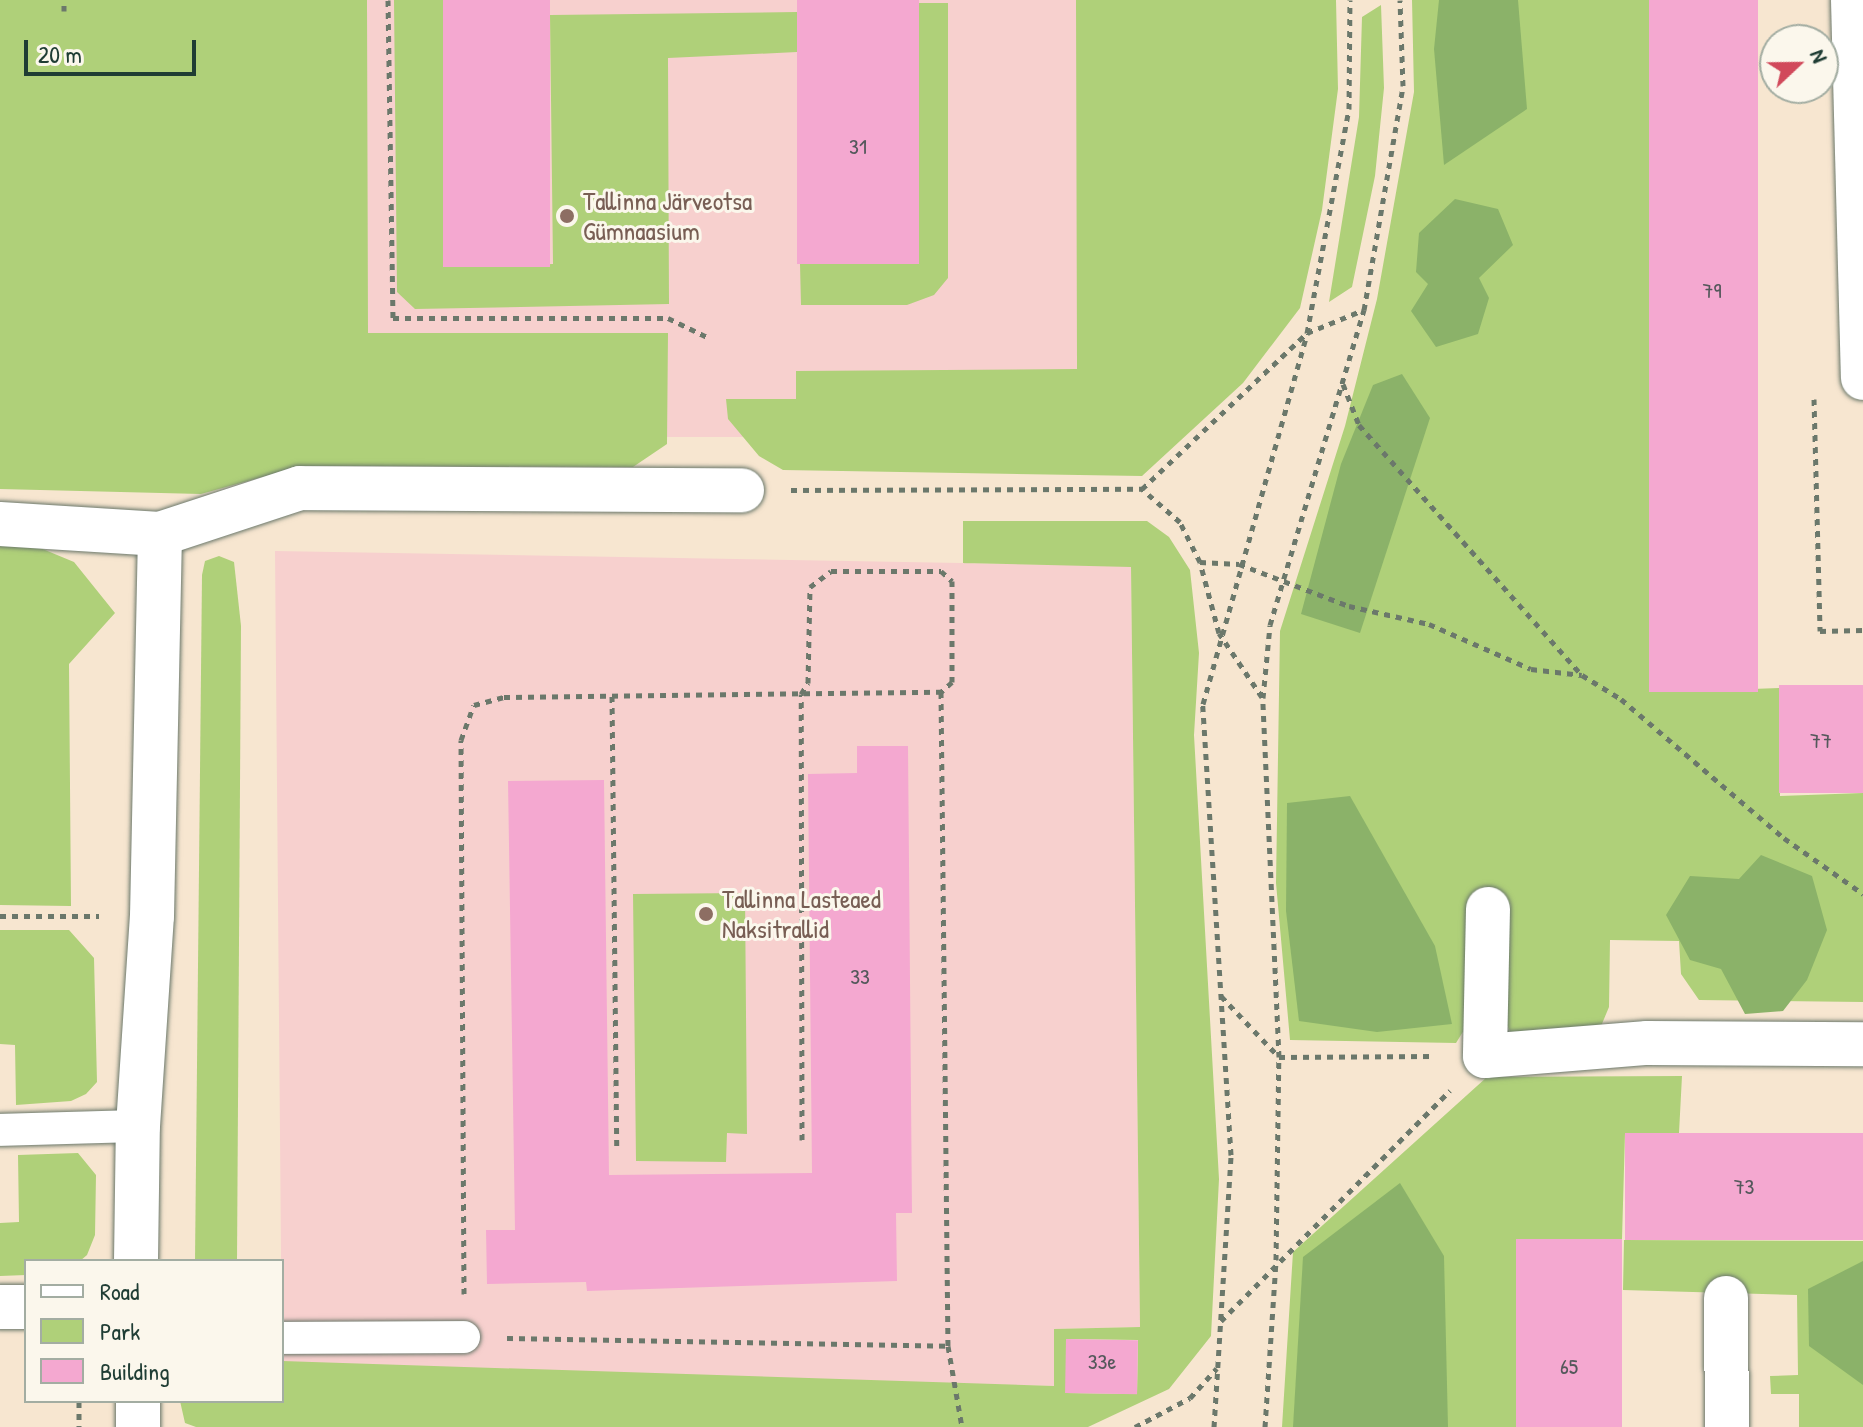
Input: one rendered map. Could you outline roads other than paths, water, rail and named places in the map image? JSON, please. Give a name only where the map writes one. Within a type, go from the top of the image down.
[{"type":"street","points":[[1853,0],[1863,378]]},
{"type":"street","points":[[0,524],[160,534],[300,488],[742,490]]},
{"type":"street","points":[[136,1259],[138,1126],[152,916],[160,534]]},
{"type":"street","points":[[1488,909],[1485,1056],[1647,1043],[1863,1044]]},
{"type":"street","points":[[1726,1298],[1727,1427]]},
{"type":"street","points":[[0,1307],[24,1307]]},
{"type":"street","points":[[138,1403],[138,1427]]},
{"type":"lane","points":[[0,1130],[138,1126]]},
{"type":"lane","points":[[284,1338],[464,1337]]},
{"type":"place","name":"Tallinna Järveotsa Gümnaasium","points":[[567,216]]},
{"type":"place","name":"Tallinna Lasteaed Naksitrallid","points":[[706,914]]}]
